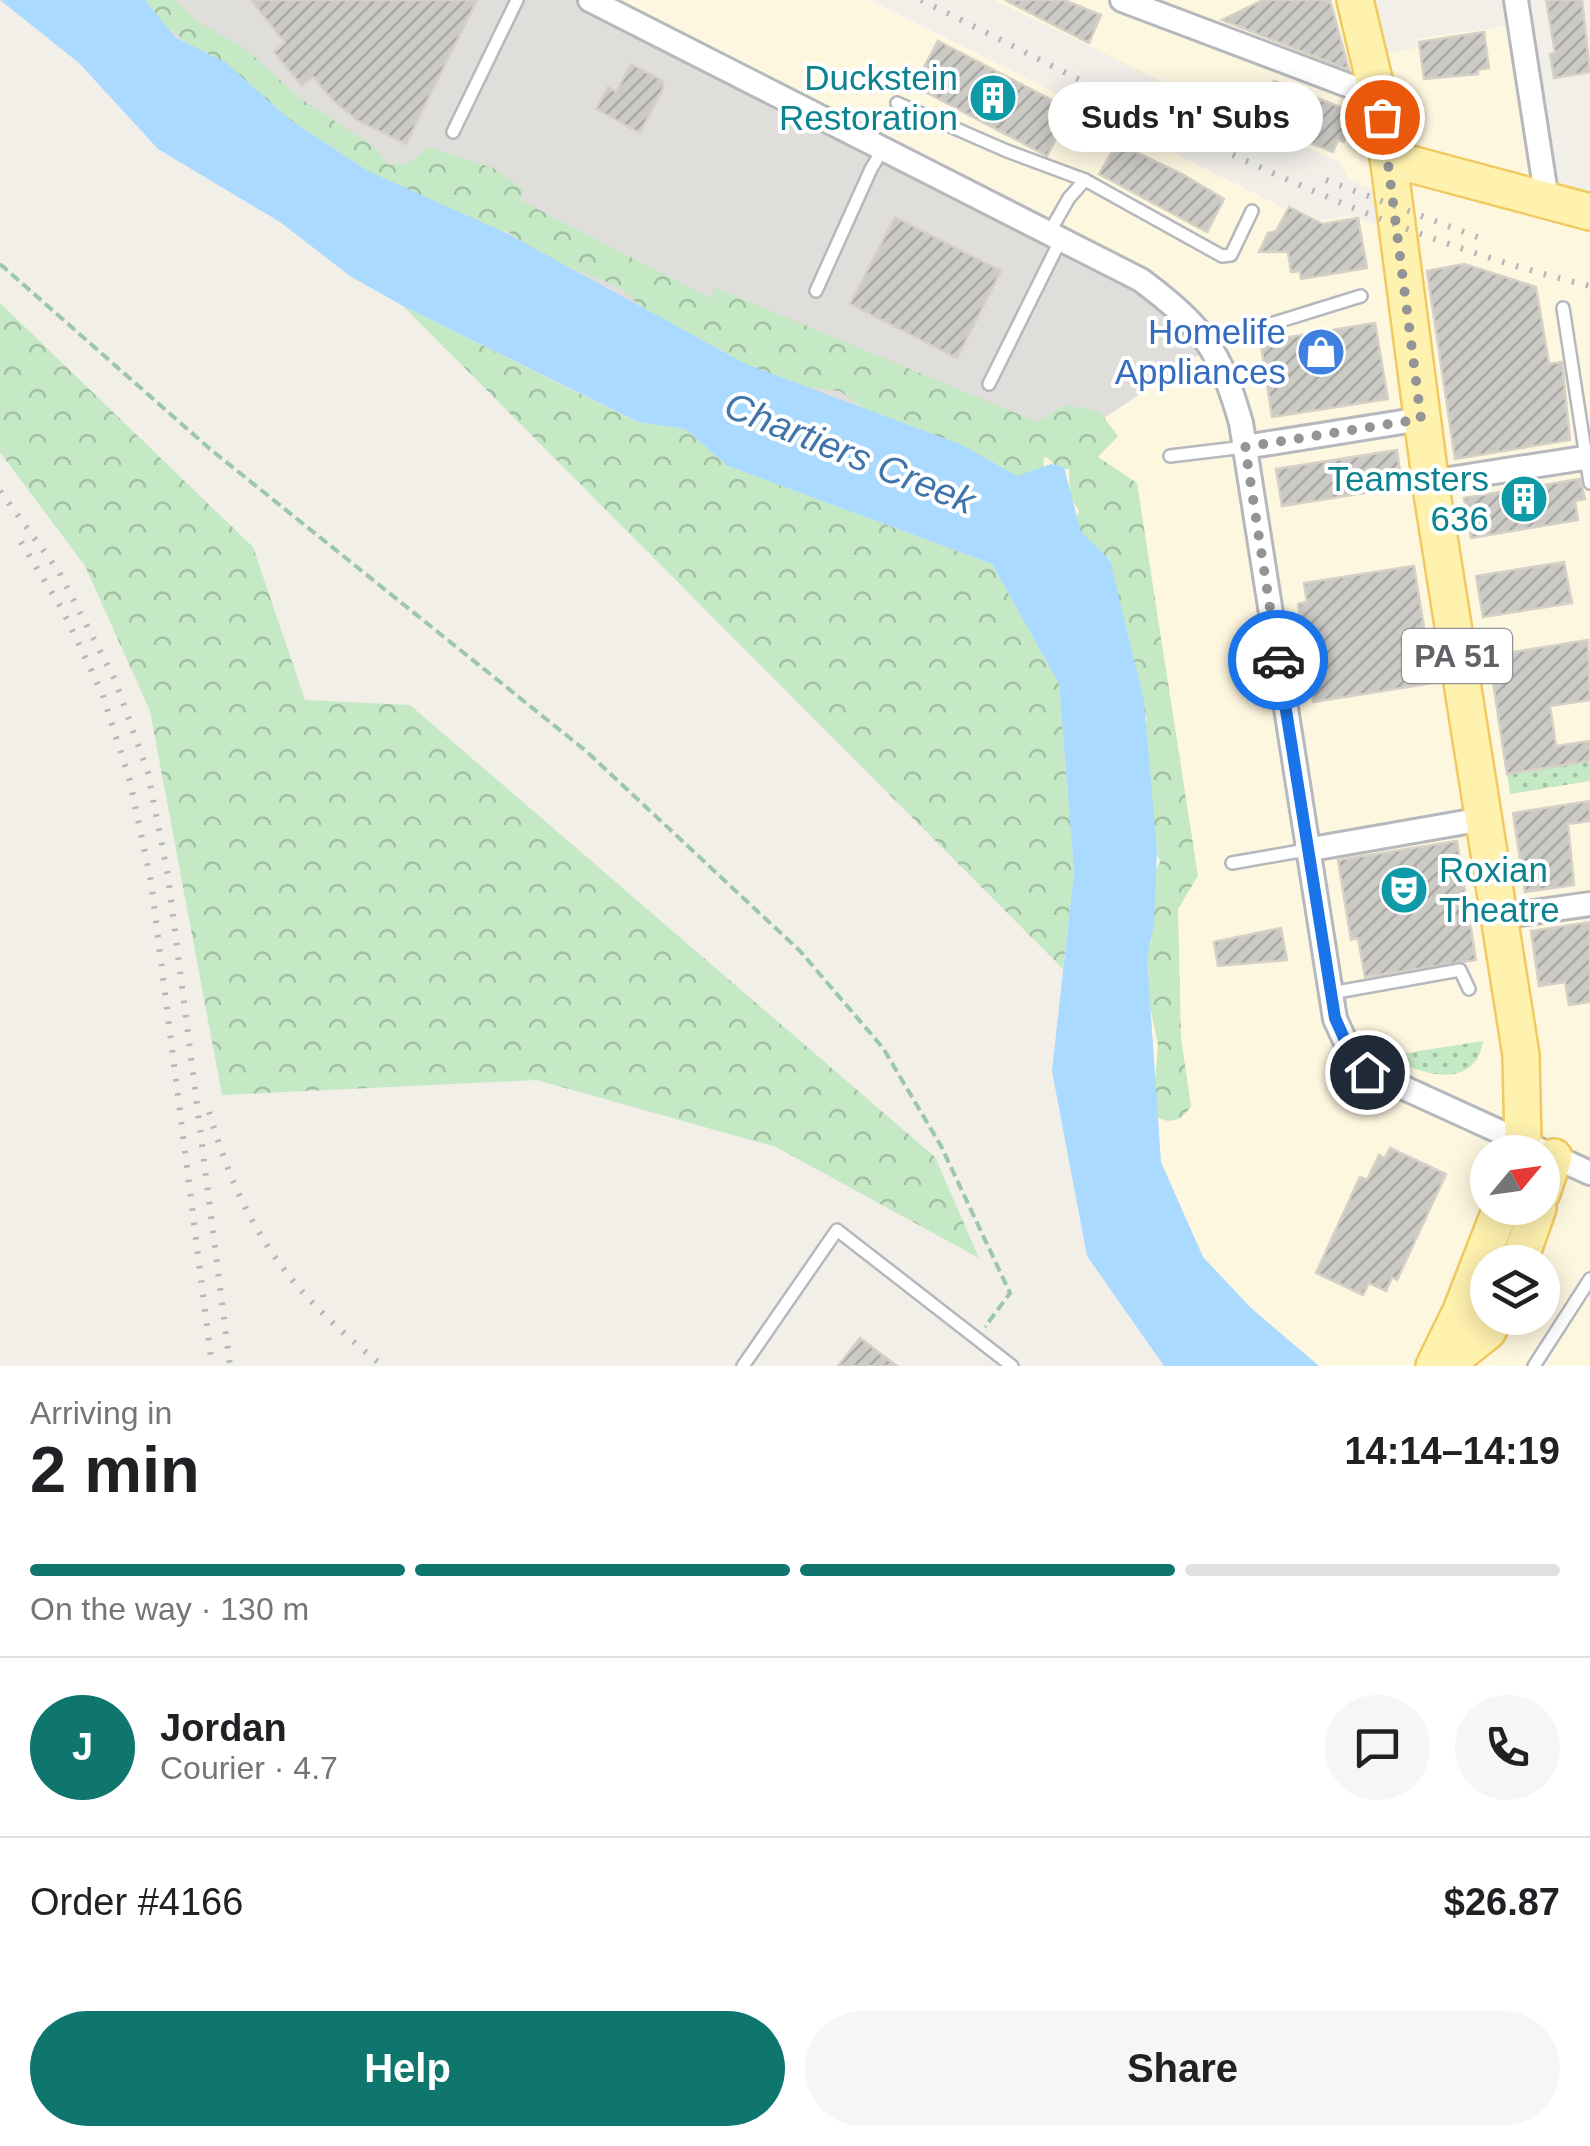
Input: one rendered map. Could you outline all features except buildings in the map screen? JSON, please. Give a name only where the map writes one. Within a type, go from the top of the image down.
[{"type":"main road","points":[[1355,0],[1379,96],[1388,158],[1590,212]]},
{"type":"main road","name":"PA 51","points":[[1388,158],[1430,482],[1530,1135]]},
{"type":"main road","points":[[1443,1361],[1494,1225]]},
{"type":"main road","points":[[1443,1361],[1482,1335]]},
{"type":"street","points":[[590,0],[1141,280],[1185,314],[1209,343],[1232,394],[1245,447],[1335,1018],[1346,1045],[1364,1070],[1499,1135]]},
{"type":"street","points":[[1122,0],[1164,9],[1379,96]]},
{"type":"street","points":[[1516,0],[1547,200]]},
{"type":"street","points":[[1245,447],[1421,419]]},
{"type":"street","points":[[1430,482],[1588,456]]},
{"type":"street","points":[[1306,850],[1482,819]]},
{"type":"street","points":[[1498,917],[1590,904]]},
{"type":"street","points":[[1560,1162],[1590,1174]]},
{"type":"lane","points":[[453,132],[517,0]]},
{"type":"lane","points":[[897,103],[1085,180],[1222,256],[1231,255],[1252,211]]},
{"type":"lane","points":[[816,291],[871,168],[884,149]]},
{"type":"lane","points":[[989,384],[1069,198],[1085,180]]},
{"type":"lane","points":[[1209,343],[1361,296]]},
{"type":"lane","points":[[1562,308],[1586,424],[1590,483]]},
{"type":"lane","points":[[1170,456],[1245,447]]},
{"type":"lane","points":[[1232,863],[1306,850]]},
{"type":"lane","points":[[1331,993],[1460,970],[1468,989]]},
{"type":"lane","points":[[743,1366],[837,1230],[1012,1366]]},
{"type":"lane","points":[[1534,1366],[1590,1279]]},
{"type":"path","points":[[0,264],[210,449],[586,751],[800,951],[883,1048],[941,1146],[1010,1293],[976,1338]]},
{"type":"shaded area","points":[[79,0],[590,0],[1141,280],[1212,346],[993,492],[286,172]]},
{"type":"shaded area","points":[[590,0],[871,0],[1285,209],[1288,205],[1320,220],[1351,215],[1395,233],[1392,197],[1349,180],[1339,161],[1267,131],[993,0],[1355,0],[1370,56],[1417,48],[1416,39],[1520,24],[1547,200],[1590,212],[1590,1366],[1319,1366],[1251,1308],[1203,1257],[1161,1162],[1147,958],[1154,925],[1017,476],[1211,347]]},
{"type":"green space","points":[[134,0],[175,0],[196,21],[243,47],[301,99],[375,147],[388,165],[410,163],[428,147],[493,168],[524,189],[520,200],[710,298],[716,288],[1037,422],[1065,405],[1099,411],[1118,436],[1098,457],[1137,483],[1198,876],[1178,909],[1181,1038],[1191,1106],[1183,1116],[1168,1121],[1152,1114],[1158,1045],[1143,955],[1151,942],[1145,920],[1153,876],[1160,862],[1153,843],[1138,746],[1147,719],[1133,687],[1132,652],[1122,644],[1118,618],[1123,614],[1114,602],[1110,558],[1095,554],[1074,524],[1079,511],[1070,496],[1069,469],[1059,469],[1043,454],[1045,479],[1039,487],[885,424],[840,391],[763,383],[721,349],[652,316],[617,286],[537,254],[509,232],[483,227],[326,154]]},
{"type":"green space","points":[[0,303],[253,547],[305,700],[410,705],[935,1157],[979,1258],[776,1147],[537,1080],[222,1095],[150,711],[85,566],[0,452]]},
{"type":"green space","points":[[403,306],[637,422],[685,429],[728,466],[992,564],[1059,684],[1074,872],[1063,969]]},
{"type":"green space","points":[[1590,761],[1590,781],[1510,794],[1507,774]]},
{"type":"green space","points":[[1483,1041],[1478,1058],[1456,1074],[1441,1075],[1409,1067],[1383,1051],[1393,1049],[1394,1055]]},
{"type":"water","name":"Chartiers Creek","points":[[0,0],[145,0],[176,38],[225,62],[289,119],[368,171],[508,234],[746,364],[962,445],[1017,476],[1051,464],[1064,467],[1081,532],[1110,560],[1144,701],[1157,852],[1154,925],[1147,958],[1161,1162],[1203,1257],[1251,1308],[1319,1366],[1164,1366],[1087,1256],[1052,1071],[1074,872],[1059,684],[992,564],[728,466],[685,429],[638,422],[350,276],[280,222],[158,149],[79,63]]},
{"type":"railway","points":[[921,0],[1165,122],[1332,199],[1502,262],[1590,286]]},
{"type":"railway","points":[[1326,180],[1480,238]]},
{"type":"railway","points":[[0,491],[59,572],[115,680],[148,773],[168,876],[230,1366]]},
{"type":"railway","points":[[21,542],[62,609],[102,693],[130,781],[151,882],[212,1366]]},
{"type":"railway","points":[[209,1112],[237,1190],[273,1254],[321,1311],[383,1366]]},
{"type":"way so far","points":[[1278,660],[1245,447],[1421,419],[1382,117]]},
{"type":"place","name":"Duckstein Restoration","points":[[993,98]]},
{"type":"place","name":"Suds 'n' Subs","points":[[1382,117]]},
{"type":"place","name":"Homelife Appliances","points":[[1321,352]]},
{"type":"place","name":"Teamsters 636","points":[[1524,499]]},
{"type":"place","name":"Roxian Theatre","points":[[1404,890]]},
{"type":"route","points":[[1278,660],[1335,1018],[1352,1056],[1367,1072]]}]
